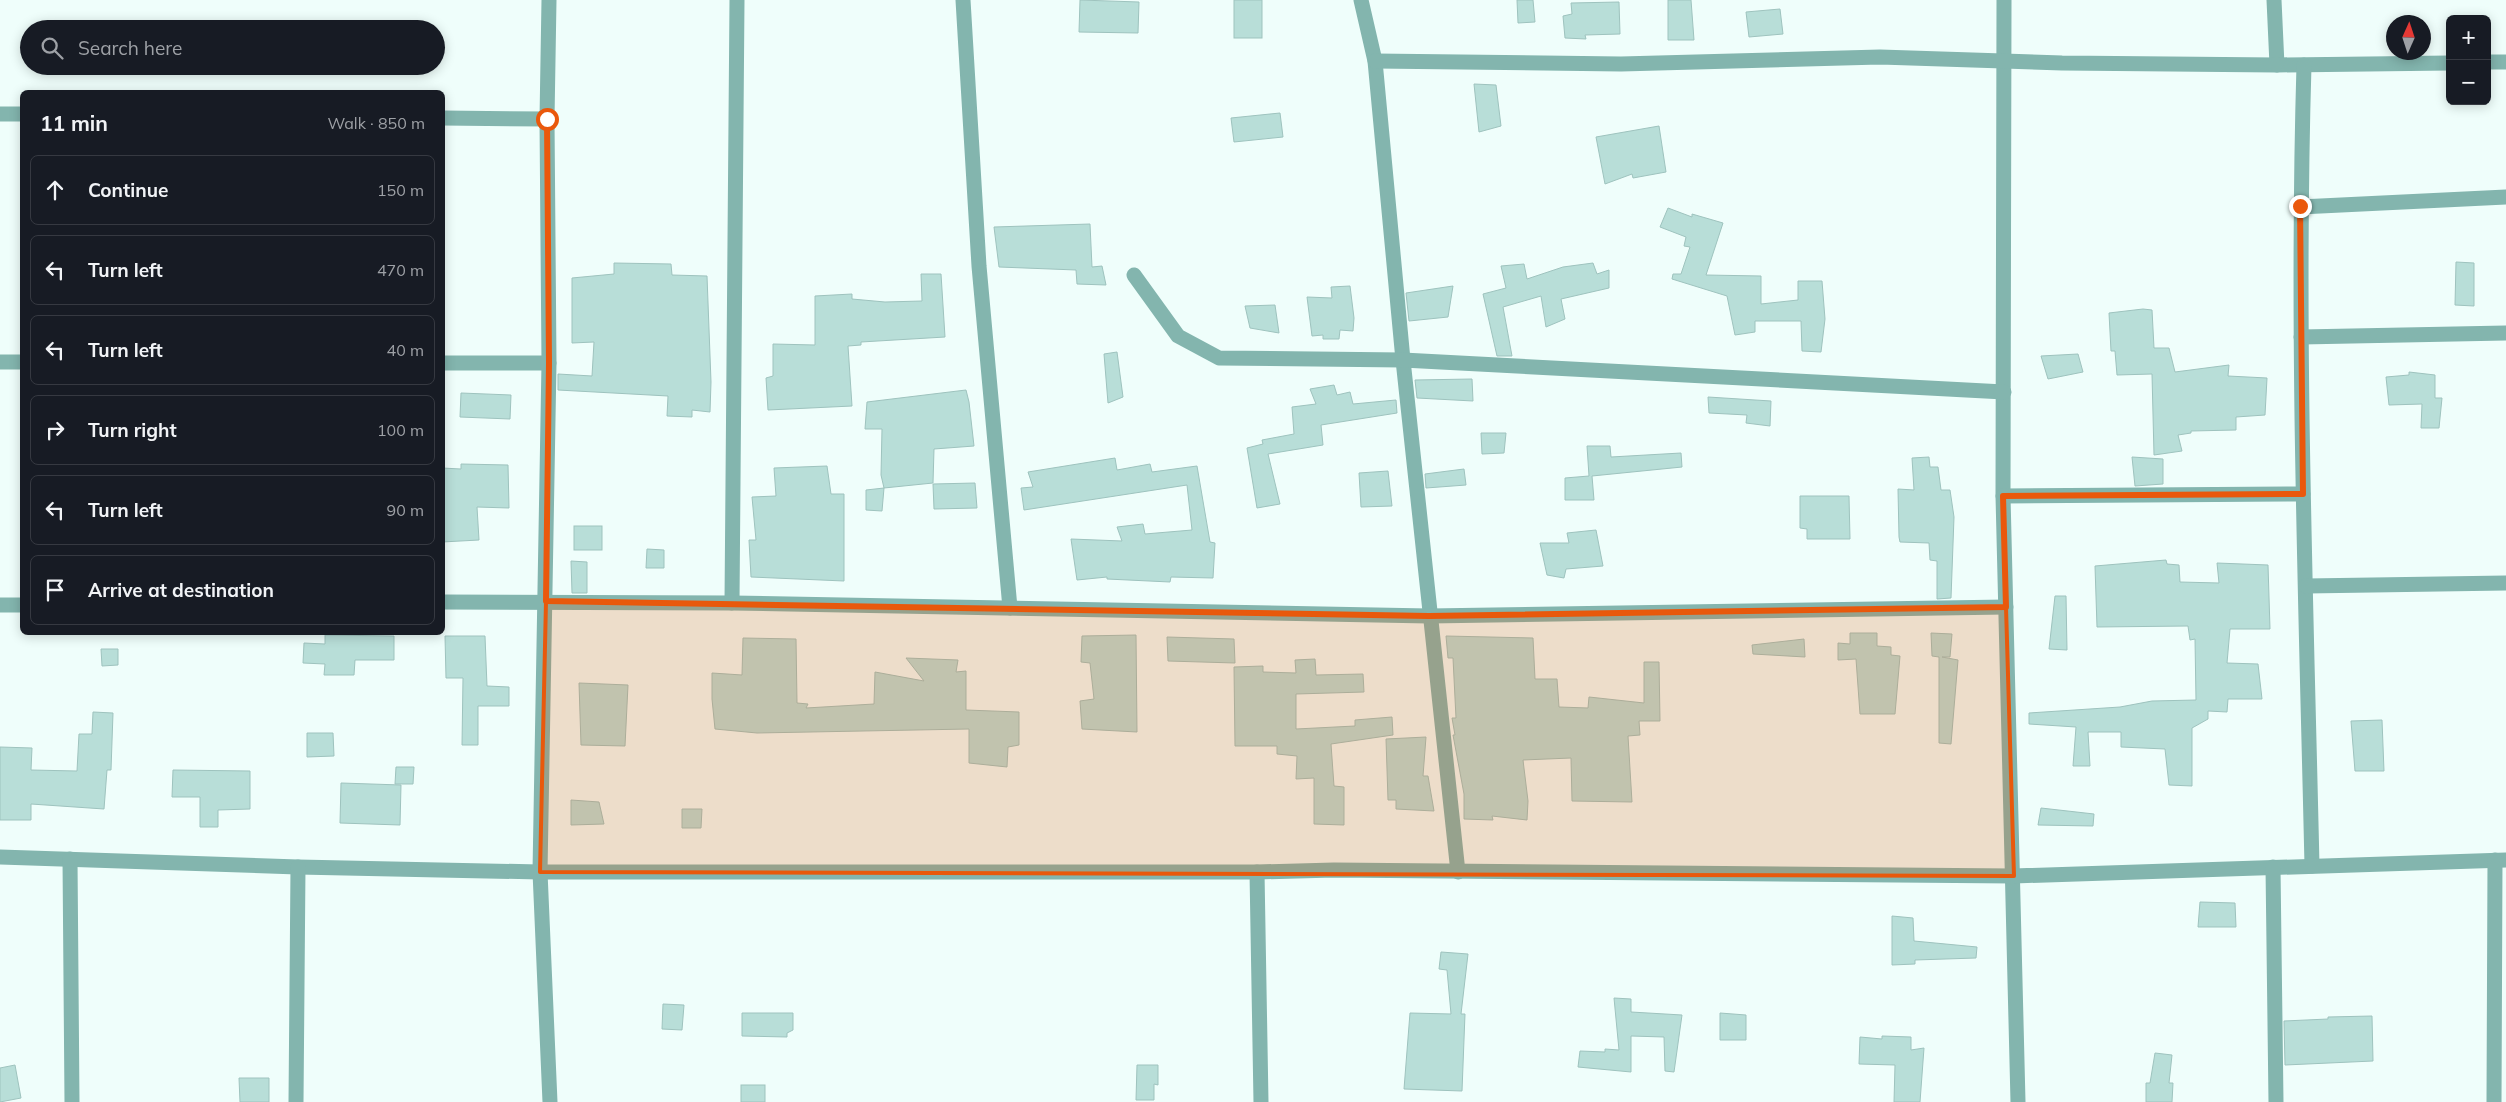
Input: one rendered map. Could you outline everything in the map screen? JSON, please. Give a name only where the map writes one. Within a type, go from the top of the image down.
[{"type":"street","points":[[549,0],[547,119],[549,363],[540,872],[550,1102]]},
{"type":"street","points":[[732,603],[737,0]]},
{"type":"street","points":[[963,0],[979,266],[1010,608]]},
{"type":"street","points":[[1361,0],[1375,61],[1429,616],[1458,872]]},
{"type":"street","points":[[2004,0],[2003,496],[2014,876],[2018,1102]]},
{"type":"street","points":[[2274,0],[2277,65]]},
{"type":"street","points":[[1375,61],[1621,64],[1880,57],[2004,61],[2277,65],[2446,63]]},
{"type":"street","points":[[2491,62],[2506,62]]},
{"type":"street","points":[[2304,65],[2300,206],[2301,337],[2312,866]]},
{"type":"street","points":[[0,114],[20,114]]},
{"type":"street","points":[[445,118],[547,119]]},
{"type":"street","points":[[2300,206],[2506,197]]},
{"type":"street","points":[[1134,275],[1178,336],[1219,358],[1403,360],[2004,392]]},
{"type":"street","points":[[2301,337],[2506,333]]},
{"type":"street","points":[[0,362],[20,362]]},
{"type":"street","points":[[445,362],[549,363]]},
{"type":"street","points":[[2003,496],[2303,494]]},
{"type":"street","points":[[2306,586],[2506,583]]},
{"type":"street","points":[[445,602],[732,603],[1429,616],[2006,607]]},
{"type":"street","points":[[0,606],[20,605]]},
{"type":"street","points":[[0,857],[298,867],[540,872],[1257,872],[1334,870],[2014,876],[2501,860],[2494,1102]]},
{"type":"street","points":[[70,859],[72,1102]]},
{"type":"street","points":[[296,1102],[298,867]]},
{"type":"street","points":[[2273,867],[2276,1102]]},
{"type":"street","points":[[1257,872],[1261,1102]]},
{"type":"highlighted area","points":[[546,601],[1429,616],[2006,607],[2014,876],[540,872]]},
{"type":"building","points":[[1080,0],[1139,2],[1138,33],[1079,32]]},
{"type":"building","points":[[1234,0],[1262,0],[1262,38],[1234,38]]},
{"type":"building","points":[[1517,0],[1533,0],[1535,22],[1518,23]]},
{"type":"building","points":[[1668,0],[1691,0],[1694,40],[1668,40]]},
{"type":"building","points":[[1619,2],[1620,34],[1585,35],[1586,39],[1565,38],[1563,16],[1572,14],[1571,3]]},
{"type":"building","points":[[1780,9],[1783,34],[1749,37],[1746,12]]},
{"type":"building","points":[[1474,84],[1496,85],[1501,126],[1479,132]]},
{"type":"building","points":[[1280,113],[1283,137],[1234,142],[1231,118]]},
{"type":"building","points":[[1659,126],[1666,172],[1633,178],[1632,174],[1605,184],[1596,137]]},
{"type":"building","points":[[1668,208],[1692,217],[1692,214],[1723,223],[1706,275],[1761,276],[1761,304],[1798,300],[1798,281],[1822,281],[1825,319],[1821,352],[1802,351],[1801,321],[1755,321],[1755,332],[1735,335],[1727,296],[1672,279],[1673,274],[1681,274],[1690,247],[1684,246],[1686,237],[1660,227]]},
{"type":"building","points":[[1090,224],[1092,267],[1102,266],[1106,285],[1077,284],[1076,270],[999,267],[994,227]]},
{"type":"building","points":[[2456,262],[2474,263],[2474,306],[2455,305]]},
{"type":"building","points":[[614,263],[671,264],[672,275],[707,276],[711,382],[710,412],[692,410],[692,417],[667,416],[668,396],[558,390],[558,374],[592,376],[594,342],[572,343],[572,278],[614,274]]},
{"type":"building","points":[[1593,263],[1597,274],[1609,270],[1609,288],[1561,299],[1565,319],[1546,327],[1541,296],[1503,307],[1512,356],[1497,356],[1483,294],[1506,288],[1501,266],[1524,264],[1527,279],[1563,267]]},
{"type":"building","points":[[921,274],[941,274],[945,337],[861,342],[861,345],[848,346],[852,406],[768,410],[766,378],[773,376],[773,344],[815,345],[815,296],[852,294],[852,299],[885,302],[922,301]]},
{"type":"building","points":[[1350,286],[1354,318],[1353,331],[1340,330],[1339,339],[1323,339],[1323,335],[1312,336],[1307,297],[1332,298],[1331,287]]},
{"type":"building","points":[[1453,286],[1448,317],[1409,321],[1406,293]]},
{"type":"building","points":[[1275,305],[1279,333],[1250,328],[1245,306]]},
{"type":"building","points":[[2143,309],[2152,310],[2154,348],[2169,348],[2175,372],[2229,365],[2228,376],[2267,378],[2265,415],[2236,417],[2236,430],[2191,431],[2191,433],[2178,435],[2182,451],[2154,455],[2152,374],[2117,375],[2115,351],[2111,351],[2109,313]]},
{"type":"building","points":[[1117,352],[1123,397],[1108,403],[1104,354]]},
{"type":"building","points":[[2078,354],[2083,372],[2048,379],[2041,356]]},
{"type":"building","points":[[2409,372],[2435,375],[2435,398],[2442,398],[2439,428],[2421,428],[2422,404],[2389,405],[2386,377],[2409,375]]},
{"type":"building","points":[[1472,379],[1473,401],[1417,398],[1415,380]]},
{"type":"building","points":[[1334,385],[1337,395],[1350,392],[1353,404],[1396,400],[1397,413],[1321,425],[1323,445],[1268,454],[1280,504],[1257,508],[1247,448],[1263,444],[1262,440],[1294,434],[1292,407],[1316,404],[1310,389]]},
{"type":"building","points":[[966,390],[974,446],[934,449],[933,483],[884,488],[881,475],[882,429],[865,429],[867,402]]},
{"type":"building","points":[[461,393],[511,395],[510,419],[460,417]]},
{"type":"building","points":[[1708,397],[1771,401],[1770,426],[1746,423],[1747,415],[1709,413]]},
{"type":"building","points":[[1481,433],[1506,433],[1504,453],[1482,454]]},
{"type":"building","points":[[1587,446],[1610,446],[1611,457],[1681,453],[1682,467],[1592,476],[1594,500],[1565,500],[1565,478],[1589,476]]},
{"type":"building","points":[[1929,457],[1930,467],[1938,467],[1941,490],[1950,490],[1954,517],[1951,598],[1937,599],[1937,561],[1930,560],[1929,543],[1900,542],[1899,537],[1898,489],[1914,490],[1912,458]]},
{"type":"building","points":[[2132,457],[2163,459],[2163,484],[2135,486]]},
{"type":"building","points":[[1115,458],[1117,470],[1150,464],[1152,472],[1197,466],[1210,542],[1215,543],[1213,578],[1171,577],[1170,582],[1107,579],[1107,577],[1077,580],[1071,539],[1122,541],[1117,527],[1143,524],[1145,534],[1192,530],[1187,485],[1024,510],[1021,488],[1033,487],[1028,472]]},
{"type":"building","points":[[461,464],[508,465],[509,508],[477,507],[479,540],[445,542],[445,468],[461,469]]},
{"type":"building","points":[[827,466],[831,494],[844,494],[844,581],[751,577],[749,540],[756,540],[752,497],[776,496],[774,468]]},
{"type":"building","points":[[1464,469],[1466,485],[1426,488],[1425,474]]},
{"type":"building","points":[[1388,471],[1392,506],[1361,507],[1359,473]]},
{"type":"building","points":[[975,483],[977,508],[934,509],[933,484]]},
{"type":"building","points":[[884,488],[882,511],[866,510],[866,490]]},
{"type":"building","points":[[1800,496],[1849,496],[1850,539],[1807,539],[1807,529],[1800,528]]},
{"type":"building","points":[[574,526],[602,526],[602,550],[574,550]]},
{"type":"building","points":[[1596,530],[1603,566],[1566,569],[1564,578],[1547,575],[1540,543],[1569,543],[1567,533]]},
{"type":"building","points":[[647,549],[664,550],[664,568],[646,568]]},
{"type":"building","points":[[2166,560],[2167,564],[2179,565],[2180,582],[2219,583],[2217,563],[2268,565],[2270,629],[2230,629],[2227,663],[2258,664],[2262,699],[2228,699],[2227,712],[2208,711],[2208,719],[2192,728],[2192,786],[2169,785],[2165,749],[2121,747],[2121,732],[2088,732],[2090,766],[2073,766],[2076,727],[2029,724],[2029,713],[2120,707],[2152,701],[2196,700],[2195,639],[2190,640],[2188,626],[2097,627],[2095,566]]},
{"type":"building","points":[[571,561],[587,562],[587,593],[572,593]]},
{"type":"building","points":[[2055,596],[2066,596],[2067,650],[2049,649]]},
{"type":"building","points":[[1850,633],[1877,633],[1877,646],[1891,647],[1891,655],[1900,656],[1895,714],[1860,714],[1856,659],[1838,660],[1838,643],[1850,644]]},
{"type":"building","points":[[1931,633],[1952,634],[1950,657],[1942,657],[1958,660],[1951,744],[1939,743],[1939,657],[1932,656]]},
{"type":"building","points":[[325,635],[394,636],[394,660],[355,660],[354,675],[324,675],[325,664],[303,663],[304,643],[325,644]]},
{"type":"building","points":[[1136,635],[1137,732],[1082,729],[1080,701],[1094,699],[1090,663],[1081,662],[1082,636]]},
{"type":"building","points":[[445,636],[485,636],[487,686],[509,687],[509,706],[478,706],[478,745],[462,745],[463,678],[446,678]]},
{"type":"building","points":[[1446,636],[1533,638],[1535,679],[1557,679],[1559,707],[1588,708],[1589,697],[1644,703],[1644,662],[1659,662],[1660,721],[1639,721],[1640,735],[1628,736],[1632,802],[1572,801],[1571,758],[1523,760],[1528,801],[1527,820],[1492,816],[1493,820],[1464,819],[1464,794],[1453,735],[1455,735],[1452,718],[1456,718],[1453,658],[1448,658]]},
{"type":"building","points":[[1167,637],[1234,639],[1235,663],[1168,661]]},
{"type":"building","points":[[743,638],[796,639],[797,703],[808,704],[806,708],[874,704],[875,672],[924,681],[906,658],[958,660],[956,672],[966,671],[966,710],[1019,712],[1019,745],[1008,747],[1007,767],[969,763],[969,729],[757,733],[715,729],[712,673],[742,675]]},
{"type":"building","points":[[1804,639],[1805,657],[1753,654],[1752,645]]},
{"type":"building","points":[[101,649],[118,649],[118,665],[102,666]]},
{"type":"building","points":[[1315,659],[1316,675],[1363,674],[1364,692],[1296,694],[1296,729],[1355,726],[1355,720],[1392,717],[1393,735],[1331,744],[1334,786],[1344,787],[1344,825],[1314,824],[1314,778],[1296,779],[1297,756],[1277,754],[1277,746],[1235,746],[1234,667],[1263,666],[1263,672],[1296,673],[1295,660]]},
{"type":"building","points":[[579,683],[628,685],[625,746],[581,745]]},
{"type":"building","points":[[93,712],[113,713],[111,770],[107,770],[104,809],[31,804],[31,820],[0,820],[0,747],[32,748],[31,770],[77,771],[79,734],[92,734]]},
{"type":"building","points":[[2382,720],[2384,771],[2355,771],[2351,721]]},
{"type":"building","points":[[307,733],[333,733],[334,756],[307,757]]},
{"type":"building","points":[[1426,737],[1423,776],[1428,776],[1434,811],[1396,809],[1396,800],[1388,800],[1386,739]]},
{"type":"building","points":[[396,767],[414,767],[413,784],[395,784]]},
{"type":"building","points":[[173,770],[250,771],[250,809],[218,810],[218,827],[200,827],[200,797],[172,797]]},
{"type":"building","points":[[341,783],[401,785],[400,825],[340,823]]},
{"type":"building","points":[[571,800],[599,802],[604,824],[571,825]]},
{"type":"building","points":[[2041,808],[2094,814],[2093,826],[2038,825]]},
{"type":"building","points":[[682,809],[702,809],[701,828],[682,828]]},
{"type":"building","points":[[2200,902],[2235,903],[2236,927],[2198,927]]},
{"type":"building","points":[[1892,916],[1913,918],[1914,941],[1977,947],[1976,958],[1915,960],[1915,964],[1892,965]]},
{"type":"building","points":[[1441,952],[1468,954],[1461,1014],[1465,1014],[1462,1091],[1404,1089],[1410,1013],[1451,1014],[1447,970],[1439,969]]},
{"type":"building","points":[[1614,998],[1631,999],[1631,1012],[1682,1015],[1674,1072],[1665,1071],[1664,1037],[1631,1036],[1631,1072],[1578,1067],[1580,1051],[1605,1052],[1605,1049],[1619,1050]]},
{"type":"building","points":[[663,1004],[684,1005],[682,1030],[662,1029]]},
{"type":"building","points":[[742,1013],[793,1013],[793,1030],[787,1033],[787,1037],[742,1036]]},
{"type":"building","points":[[1720,1013],[1746,1015],[1746,1040],[1720,1040]]},
{"type":"building","points":[[2372,1016],[2373,1061],[2285,1065],[2284,1021]]},
{"type":"building","points":[[1882,1036],[1911,1037],[1911,1050],[1924,1048],[1920,1102],[1894,1102],[1895,1065],[1859,1064],[1860,1037],[1882,1039]]},
{"type":"building","points":[[2155,1053],[2172,1055],[2169,1083],[2173,1083],[2172,1102],[2146,1102],[2146,1083],[2150,1083]]},
{"type":"building","points":[[15,1065],[21,1098],[0,1102],[0,1068]]},
{"type":"building","points":[[1137,1065],[1158,1065],[1158,1085],[1154,1084],[1154,1100],[1136,1100]]},
{"type":"building","points":[[239,1078],[269,1078],[269,1102],[240,1102]]},
{"type":"building","points":[[741,1085],[765,1085],[765,1102],[741,1102]]},
{"type":"route","points":[[547,119],[549,363],[546,601],[1429,616],[2006,607],[2003,496],[2303,494],[2300,206]]}]
